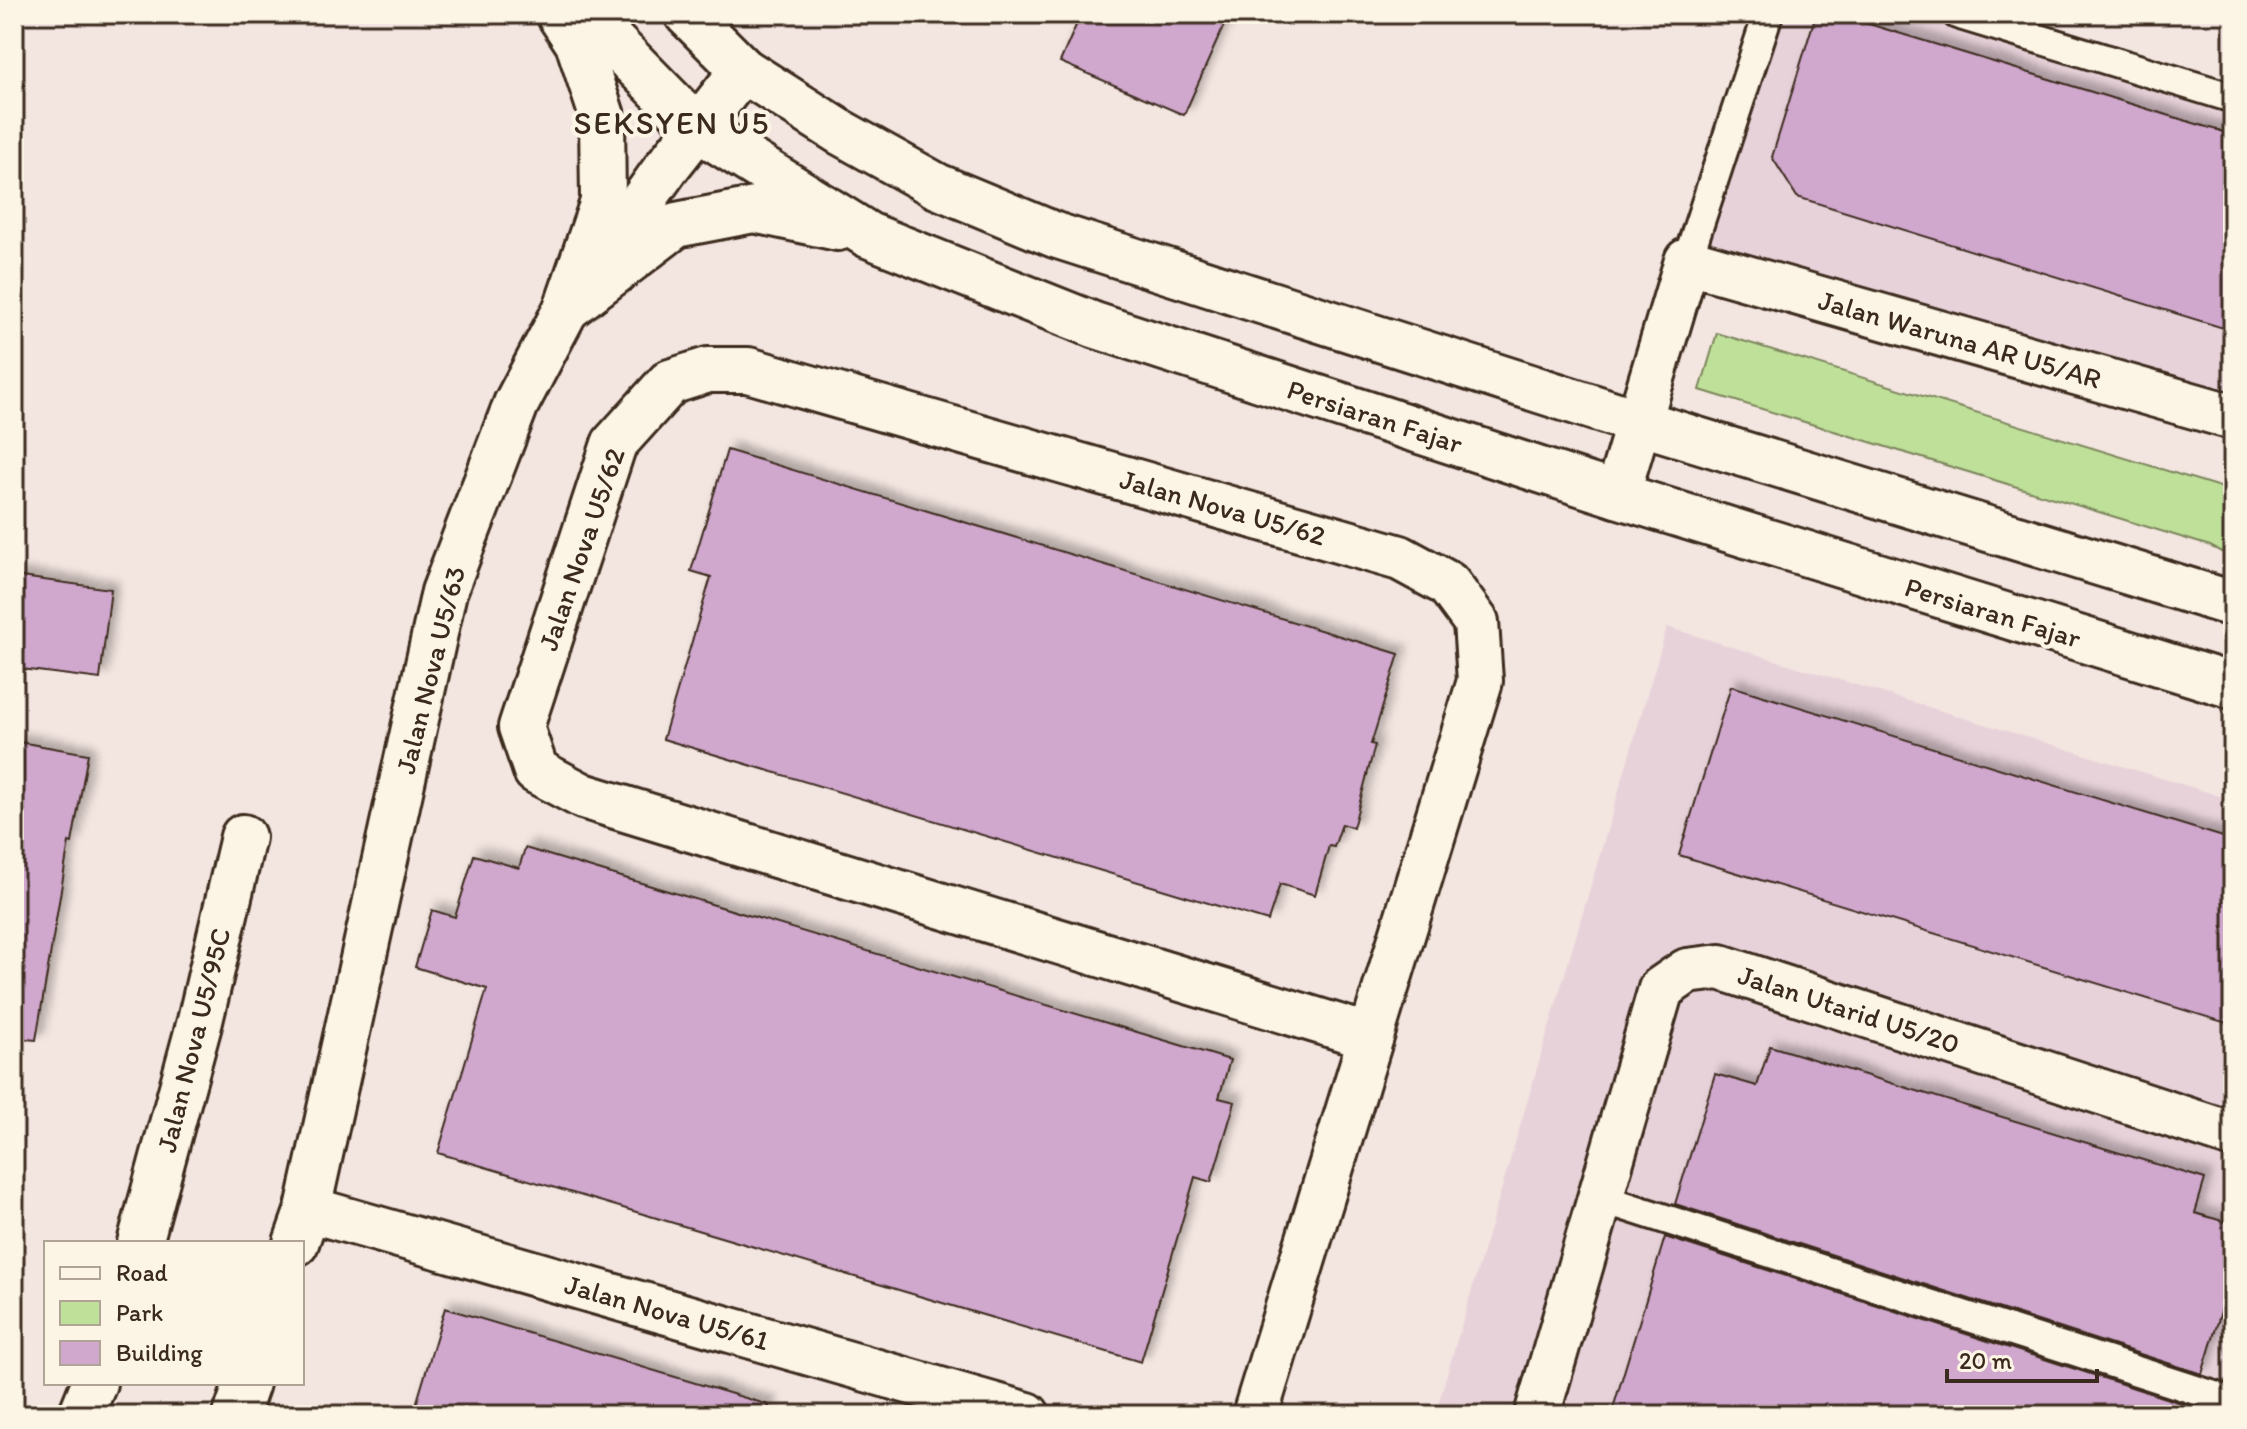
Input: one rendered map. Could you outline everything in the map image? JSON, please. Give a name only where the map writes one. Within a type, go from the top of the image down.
[{"type":"street","points":[[559,14],[578,43],[602,116],[603,202],[566,309]]},
{"type":"street","name":"Persiaran Fajar","points":[[585,14],[697,128],[868,235],[1094,325],[1617,495],[2233,686]]},
{"type":"street","points":[[687,14],[743,70],[840,132],[937,186],[1055,235],[1639,422],[2233,604]]},
{"type":"street","name":"Jalan Nova U5/63","points":[[302,1226],[444,592],[516,404],[566,309],[666,168],[743,70]]},
{"type":"street","points":[[566,309],[676,225],[754,210],[868,235]]},
{"type":"street","points":[[1617,495],[1687,261]]},
{"type":"street","name":"Jalan Waruna AR U5/AR","points":[[1687,261],[2233,417]]},
{"type":"street","name":"Jalan Nova U5/62","points":[[708,370],[748,370],[1400,558],[1448,584],[1476,622],[1480,681],[1371,1037],[583,796],[536,771],[521,727],[614,444],[670,382],[708,370]]},
{"type":"street","name":"Jalan Nova U5/95C","points":[[141,1241],[200,1021],[243,837]]},
{"type":"street","name":"Jalan Utarid U5/20","points":[[1537,1415],[1661,989],[1687,971],[1720,967],[2233,1135]]},
{"type":"street","points":[[1255,1415],[1371,1037]]},
{"type":"street","name":"Jalan Nova U5/61","points":[[302,1226],[1027,1415]]},
{"type":"street","points":[[81,1415],[93,1385]]},
{"type":"street","points":[[236,1415],[246,1385]]},
{"type":"lane","points":[[1687,261],[1768,14]]},
{"type":"lane","points":[[1957,14],[2233,98]]},
{"type":"lane","points":[[1600,1198],[2233,1402]]},
{"type":"shaded area","points":[[1785,14],[1910,14],[2233,113],[2233,404],[1706,246]]},
{"type":"shaded area","points":[[1667,627],[2233,800],[2233,1415],[1435,1415]]},
{"type":"green space","points":[[1717,333],[2233,491],[2233,558],[2210,546],[1700,390]]},
{"type":"building","points":[[1081,14],[1229,14],[1184,115],[1060,62]]},
{"type":"building","points":[[1816,14],[1836,14],[2233,135],[2233,331],[1797,197],[1772,157]]},
{"type":"building","points":[[727,450],[1399,654],[1371,744],[1375,745],[1353,828],[1342,824],[1334,847],[1329,846],[1315,895],[1280,884],[1268,921],[663,739],[711,577],[691,571]]},
{"type":"building","points":[[14,576],[111,589],[100,679],[14,668]]},
{"type":"building","points":[[1731,686],[2233,840],[2233,1025],[1679,855]]},
{"type":"building","points":[[14,741],[88,754],[72,843],[69,842],[36,1040],[14,1038]]},
{"type":"building","points":[[525,848],[1230,1060],[1219,1098],[1235,1102],[1211,1182],[1195,1177],[1141,1362],[438,1153],[487,989],[415,967],[432,910],[455,917],[474,855],[519,868]]},
{"type":"building","points":[[1770,1046],[2205,1179],[2195,1213],[2233,1224],[2233,1272],[2202,1374],[1675,1204],[1715,1074],[1757,1086]]},
{"type":"building","points":[[1665,1237],[2190,1406],[2188,1415],[1611,1415]]},
{"type":"building","points":[[445,1308],[769,1405],[768,1415],[413,1415]]},
{"type":"district","name":"SEKSYEN U5","points":[[672,123]]}]
